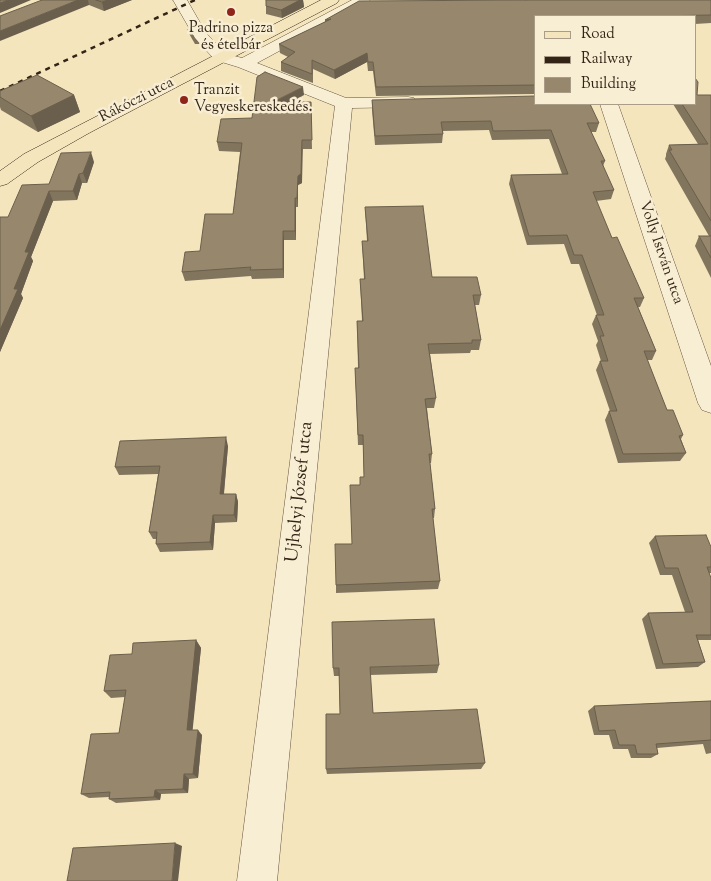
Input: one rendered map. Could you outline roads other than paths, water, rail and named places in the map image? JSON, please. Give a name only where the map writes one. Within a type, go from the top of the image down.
[{"type":"main road","name":"Rákóczi utca","points":[[0,180],[31,158],[68,137],[332,0]]},
{"type":"street","points":[[180,0],[200,35],[221,57],[244,64],[344,103],[420,102]]},
{"type":"street","points":[[244,64],[364,3]]},
{"type":"street","name":"Ujhelyi József utca","points":[[257,881],[344,103]]},
{"type":"street","name":"Volly István utca","points":[[609,105],[711,403]]},
{"type":"waterway","points":[[189,30],[197,43]]},
{"type":"railway","points":[[0,91],[195,0]]},
{"type":"place","name":"Padrino pizza és ételbár","points":[[231,12]]},
{"type":"place","name":"Tranzit Vegyeskereskedés.","points":[[184,100]]}]
